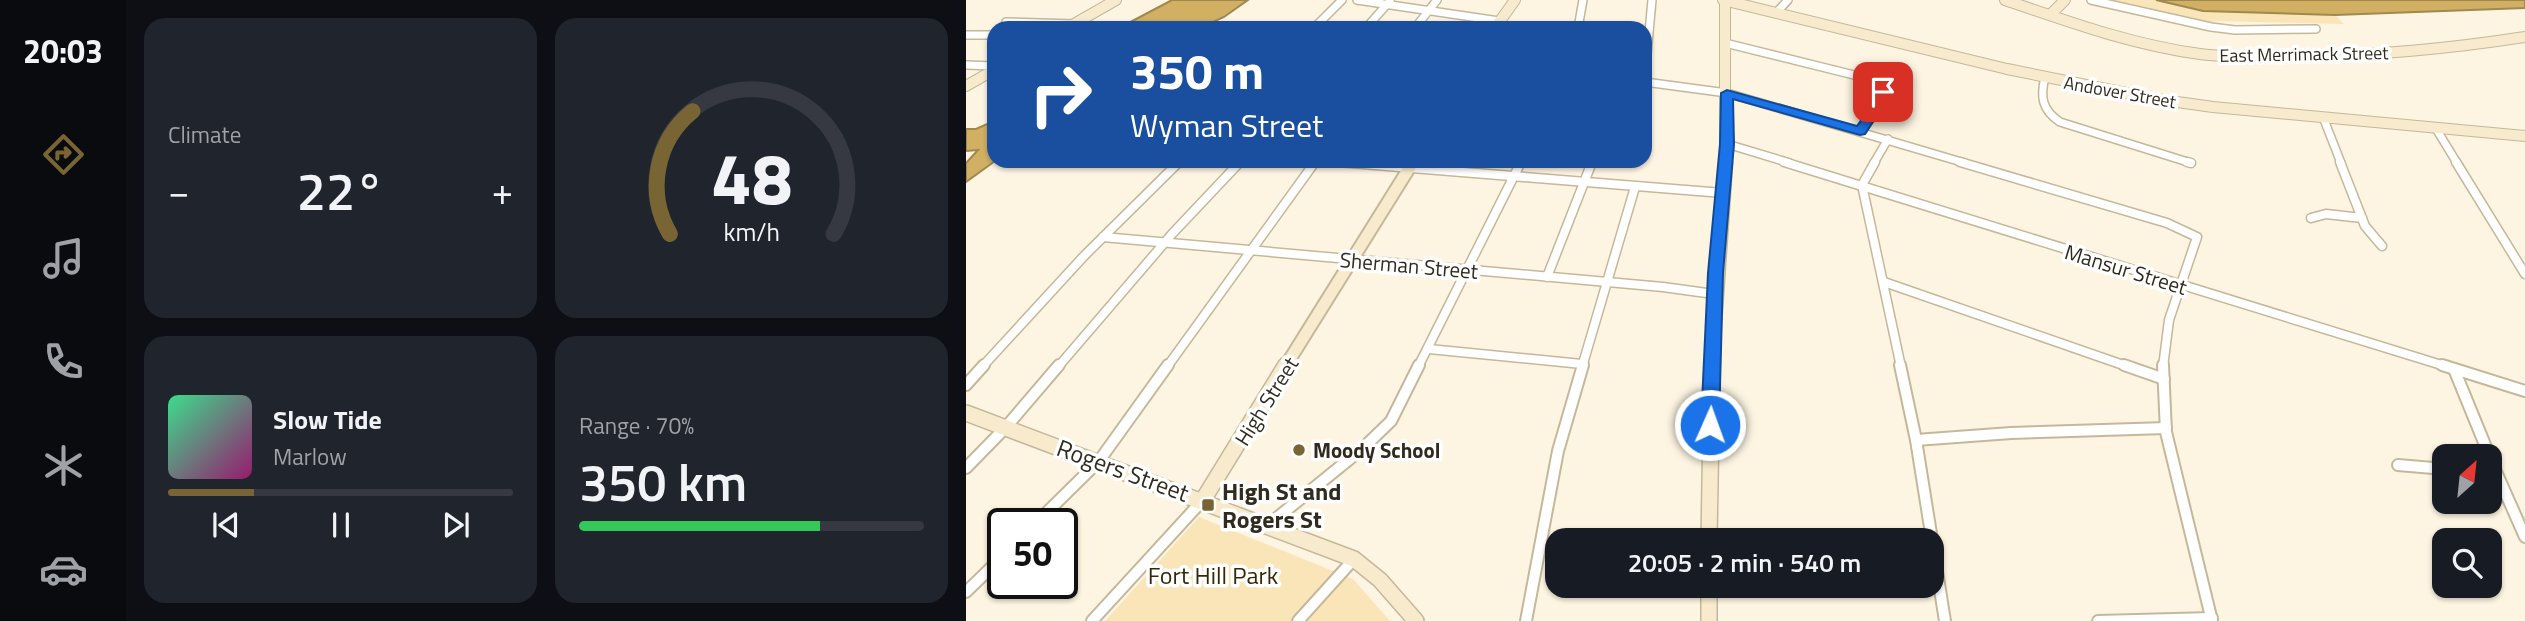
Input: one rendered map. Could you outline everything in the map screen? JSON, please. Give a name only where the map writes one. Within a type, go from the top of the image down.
[{"type":"main road","points":[[1080,21],[1116,0]]},
{"type":"main road","points":[[1500,21],[1515,0]]},
{"type":"main road","points":[[1709,528],[1714,294],[1727,144],[1724,0]]},
{"type":"main road","name":"Andover Street","points":[[1724,0],[2045,78],[2176,102],[2525,135]]},
{"type":"main road","name":"East Merrimack Street","points":[[2050,15],[2153,44],[2233,58],[2357,55],[2468,46],[2525,37]]},
{"type":"main road","points":[[966,86],[987,72]]},
{"type":"main road","name":"High Street","points":[[1203,500],[1408,168]]},
{"type":"main road","name":"Rogers Street","points":[[966,413],[1203,500]]},
{"type":"main road","points":[[1709,598],[1709,621]]},
{"type":"street","points":[[1321,21],[1342,0]]},
{"type":"street","points":[[1357,0],[1389,2],[1478,21]]},
{"type":"street","points":[[1421,21],[1437,0]]},
{"type":"street","points":[[1579,21],[1583,0]]},
{"type":"street","points":[[1650,21],[1652,0]]},
{"type":"street","points":[[1776,13],[1788,0]]},
{"type":"street","name":"East Merrimack Street","points":[[2005,0],[2050,15]]},
{"type":"street","points":[[2050,15],[2065,0]]},
{"type":"street","points":[[2091,0],[2211,27],[2235,30],[2316,29]]},
{"type":"street","points":[[1372,21],[1389,2]]},
{"type":"street","points":[[966,35],[987,35]]},
{"type":"street","points":[[1725,43],[1865,78],[1878,84],[1883,96],[1860,131]]},
{"type":"street","points":[[966,65],[987,67]]},
{"type":"street","points":[[2045,78],[2040,92],[2043,107],[2060,122],[2191,163]]},
{"type":"street","points":[[1652,83],[1727,93],[2167,223],[2197,237],[2169,320],[2163,362],[2166,428],[2212,620],[2098,621]]},
{"type":"street","points":[[2323,117],[2362,218],[2372,236],[2382,246]]},
{"type":"street","points":[[2435,127],[2525,274]]},
{"type":"street","points":[[1888,139],[1862,185],[1916,440],[1945,621]]},
{"type":"street","name":"Mansur Street","points":[[1727,144],[2525,391]]},
{"type":"street","points":[[966,385],[1103,237],[1173,168]]},
{"type":"street","points":[[966,468],[1006,427],[1164,243],[1234,168]]},
{"type":"street","points":[[1051,508],[1099,461],[1311,168]]},
{"type":"street","points":[[1444,168],[1723,193]]},
{"type":"street","points":[[1268,525],[1285,508],[1369,443],[1391,421],[1517,168]]},
{"type":"street","points":[[1548,277],[1589,168]]},
{"type":"street","points":[[1526,621],[1558,452],[1635,187]]},
{"type":"street","points":[[2312,218],[2326,214],[2362,218]]},
{"type":"street","name":"Sherman Street","points":[[1103,237],[1608,282],[1714,294]]},
{"type":"street","points":[[1884,282],[2164,379]]},
{"type":"street","points":[[1429,349],[1582,364]]},
{"type":"street","points":[[2454,369],[2485,444]]},
{"type":"street","points":[[1916,440],[2011,433],[2166,428]]},
{"type":"street","points":[[2398,465],[2432,469]]},
{"type":"street","points":[[2502,493],[2525,537]]},
{"type":"street","name":"Rogers Street","points":[[1203,500],[1354,558],[1373,574],[1416,621]]},
{"type":"street","name":"High Street","points":[[1092,621],[1203,500]]},
{"type":"street","points":[[1298,621],[1354,558]]},
{"type":"street","points":[[966,592],[987,572]]},
{"type":"green space","points":[[2100,0],[2155,0],[2203,11],[2335,15],[2344,24],[2213,21],[2215,27]]},
{"type":"green space","name":"Fort Hill Park","points":[[1199,517],[1353,579],[1390,621],[1105,621]]},
{"type":"shaded area","points":[[1172,0],[1248,0],[1215,21],[1132,21]]},
{"type":"shaded area","points":[[2156,0],[2525,0],[2525,8],[2335,15],[2203,11]]},
{"type":"shaded area","points":[[987,124],[987,167],[966,182],[966,163],[978,150],[966,151],[966,129],[976,129]]},
{"type":"place","name":"Moody School","points":[[1299,450]]},
{"type":"place","name":"High St and Rogers St","points":[[1208,505]]},
{"type":"route","points":[[1710,425],[1716,273],[1727,144],[1727,93],[1860,131],[1880,102],[1883,92]]}]
